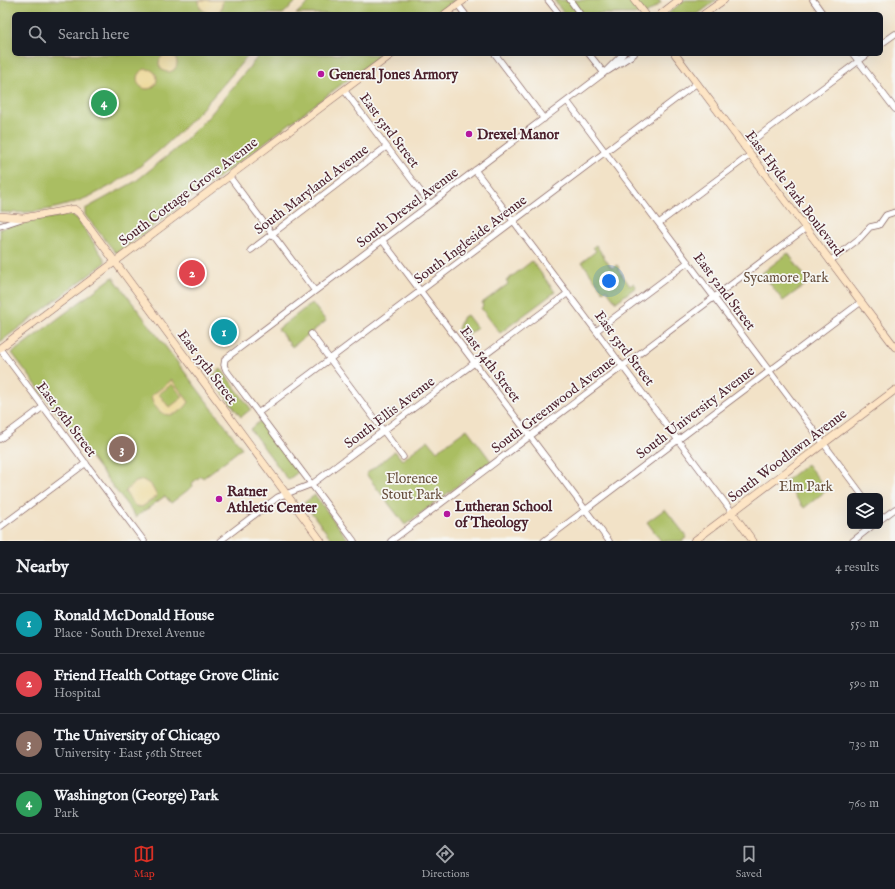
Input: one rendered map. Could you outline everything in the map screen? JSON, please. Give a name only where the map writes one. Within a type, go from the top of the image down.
[{"type":"main road","points":[[634,0],[643,12]]},
{"type":"main road","points":[[664,12],[679,0]]},
{"type":"main road","points":[[707,12],[724,0]]},
{"type":"main road","points":[[448,12],[461,2]]},
{"type":"main road","name":"South Cottage Grove Avenue","points":[[0,349],[389,56]]},
{"type":"main road","name":"East Hyde Park Boulevard","points":[[677,56],[895,347]]},
{"type":"main road","name":"East 55th Street","points":[[23,218],[74,209],[84,219],[114,263],[321,541]]},
{"type":"main road","points":[[2,216],[23,218]]},
{"type":"main road","name":"South Woodlawn Avenue","points":[[694,541],[895,390]]},
{"type":"main road","name":"East 53rd Street","points":[[732,512],[753,541]]},
{"type":"street","points":[[548,0],[557,12]]},
{"type":"street","points":[[570,0],[579,12]]},
{"type":"street","points":[[813,0],[822,12]]},
{"type":"street","points":[[461,2],[464,12]]},
{"type":"street","points":[[883,43],[895,34]]},
{"type":"street","points":[[497,56],[544,119]]},
{"type":"street","points":[[591,56],[604,73]]},
{"type":"street","name":"South Drexel Avenue","points":[[604,73],[621,56]]},
{"type":"street","name":"South Drexel Avenue","points":[[225,359],[604,73],[631,56]]},
{"type":"street","points":[[855,56],[895,110]]},
{"type":"street","points":[[744,147],[865,56]]},
{"type":"street","name":"South Ingleside Avenue","points":[[258,413],[697,83]]},
{"type":"street","name":"East 53rd Street","points":[[344,90],[430,204]]},
{"type":"street","name":"East 52nd Street","points":[[567,101],[862,493]]},
{"type":"street","name":"South Maryland Avenue","points":[[251,250],[386,147]]},
{"type":"street","points":[[659,223],[750,155]]},
{"type":"street","name":"East 53rd Street","points":[[475,170],[732,512]]},
{"type":"street","points":[[229,176],[316,291]]},
{"type":"street","points":[[830,261],[860,238],[870,228],[879,225],[886,215],[895,212]]},
{"type":"street","points":[[0,226],[23,218]]},
{"type":"street","name":"South Greenwood Avenue","points":[[391,541],[806,228]]},
{"type":"street","name":"East 54th Street","points":[[382,240],[609,541]]},
{"type":"street","points":[[596,331],[688,262]]},
{"type":"street","name":"South Ellis Avenue","points":[[220,541],[278,497],[312,484],[568,293]]},
{"type":"street","name":"South University Avenue","points":[[544,541],[861,302]]},
{"type":"street","points":[[311,334],[403,457]]},
{"type":"street","name":"East 56th Street","points":[[0,349],[144,541]]},
{"type":"street","name":"East 55th Street","points":[[225,359],[226,370],[354,541]]},
{"type":"street","points":[[0,439],[43,407]]},
{"type":"street","points":[[0,527],[86,463]]},
{"type":"street","points":[[883,517],[895,509]]},
{"type":"street","points":[[853,541],[868,529]]},
{"type":"green space","points":[[0,0],[298,0],[285,12],[12,12],[12,56],[247,56],[199,112],[171,140],[142,165],[110,186],[76,202],[39,211],[0,212]]},
{"type":"green space","points":[[312,0],[455,0],[439,12],[298,12]]},
{"type":"green space","points":[[554,0],[659,0],[661,3],[649,12],[563,12]]},
{"type":"green space","points":[[685,0],[717,0],[701,12],[670,12]]},
{"type":"green space","points":[[258,56],[379,56],[118,253],[115,252],[85,215],[85,209],[136,181],[176,149],[210,115]]},
{"type":"green space","points":[[69,215],[77,218],[105,260],[105,263],[0,342],[0,229],[17,223]]},
{"type":"green space","points":[[596,245],[610,266],[612,268],[617,265],[619,268],[618,269],[630,286],[634,283],[636,287],[616,302],[606,289],[603,291],[582,262],[596,251],[593,247]]},
{"type":"green space","name":"Sycamore Park","points":[[788,253],[809,282],[783,301],[762,273]]},
{"type":"green space","points":[[532,261],[555,292],[500,333],[481,308],[483,306],[482,303],[508,284],[506,281]]},
{"type":"green space","points":[[113,277],[242,448],[203,478],[201,476],[192,483],[193,486],[171,503],[165,496],[136,517],[12,353]]},
{"type":"green space","points":[[312,303],[326,321],[292,347],[278,329]]},
{"type":"green space","points":[[467,315],[477,328],[464,337],[458,329],[462,318]]},
{"type":"green space","points":[[221,369],[251,409],[241,417],[211,377]]},
{"type":"green space","points":[[260,421],[298,472],[288,480],[250,429]]},
{"type":"green space","name":"Florence Stout Park","points":[[467,429],[491,461],[405,525],[366,474],[395,451],[402,460],[428,440],[437,451]]},
{"type":"green space","name":"Elm Park","points":[[807,464],[827,490],[804,508],[784,482]]},
{"type":"green space","points":[[315,495],[349,541],[333,541],[304,503]]},
{"type":"green space","points":[[665,509],[687,537],[682,541],[661,541],[647,522]]},
{"type":"sand","points":[[199,0],[223,0],[219,12],[205,12],[200,8]]},
{"type":"sand","points":[[161,56],[175,56],[177,59],[177,67],[172,72],[164,72],[159,67],[159,59]]},
{"type":"sand","points":[[147,69],[154,72],[157,79],[154,86],[147,89],[140,86],[137,79],[140,72]]},
{"type":"sand","points":[[172,380],[189,402],[184,408],[173,415],[167,415],[158,409],[151,396]],"holes":[[[172,384],[183,397],[170,407],[159,394]]]},
{"type":"sand","points":[[143,480],[151,485],[157,496],[142,507],[135,506],[125,492],[133,483]]},
{"type":"place","name":"General Jones Armory","points":[[321,74]]},
{"type":"place","name":"Washington (George) Park","points":[[104,103]]},
{"type":"place","name":"Drexel Manor","points":[[469,134]]},
{"type":"place","name":"Friend Health Cottage Grove Clinic","points":[[192,273]]},
{"type":"place","name":"Ronald McDonald House","points":[[224,332]]},
{"type":"place","name":"The University of Chicago","points":[[122,449]]},
{"type":"place","name":"Ratner Athletic Center","points":[[219,499]]},
{"type":"place","name":"Lutheran School of Theology","points":[[447,514]]}]
